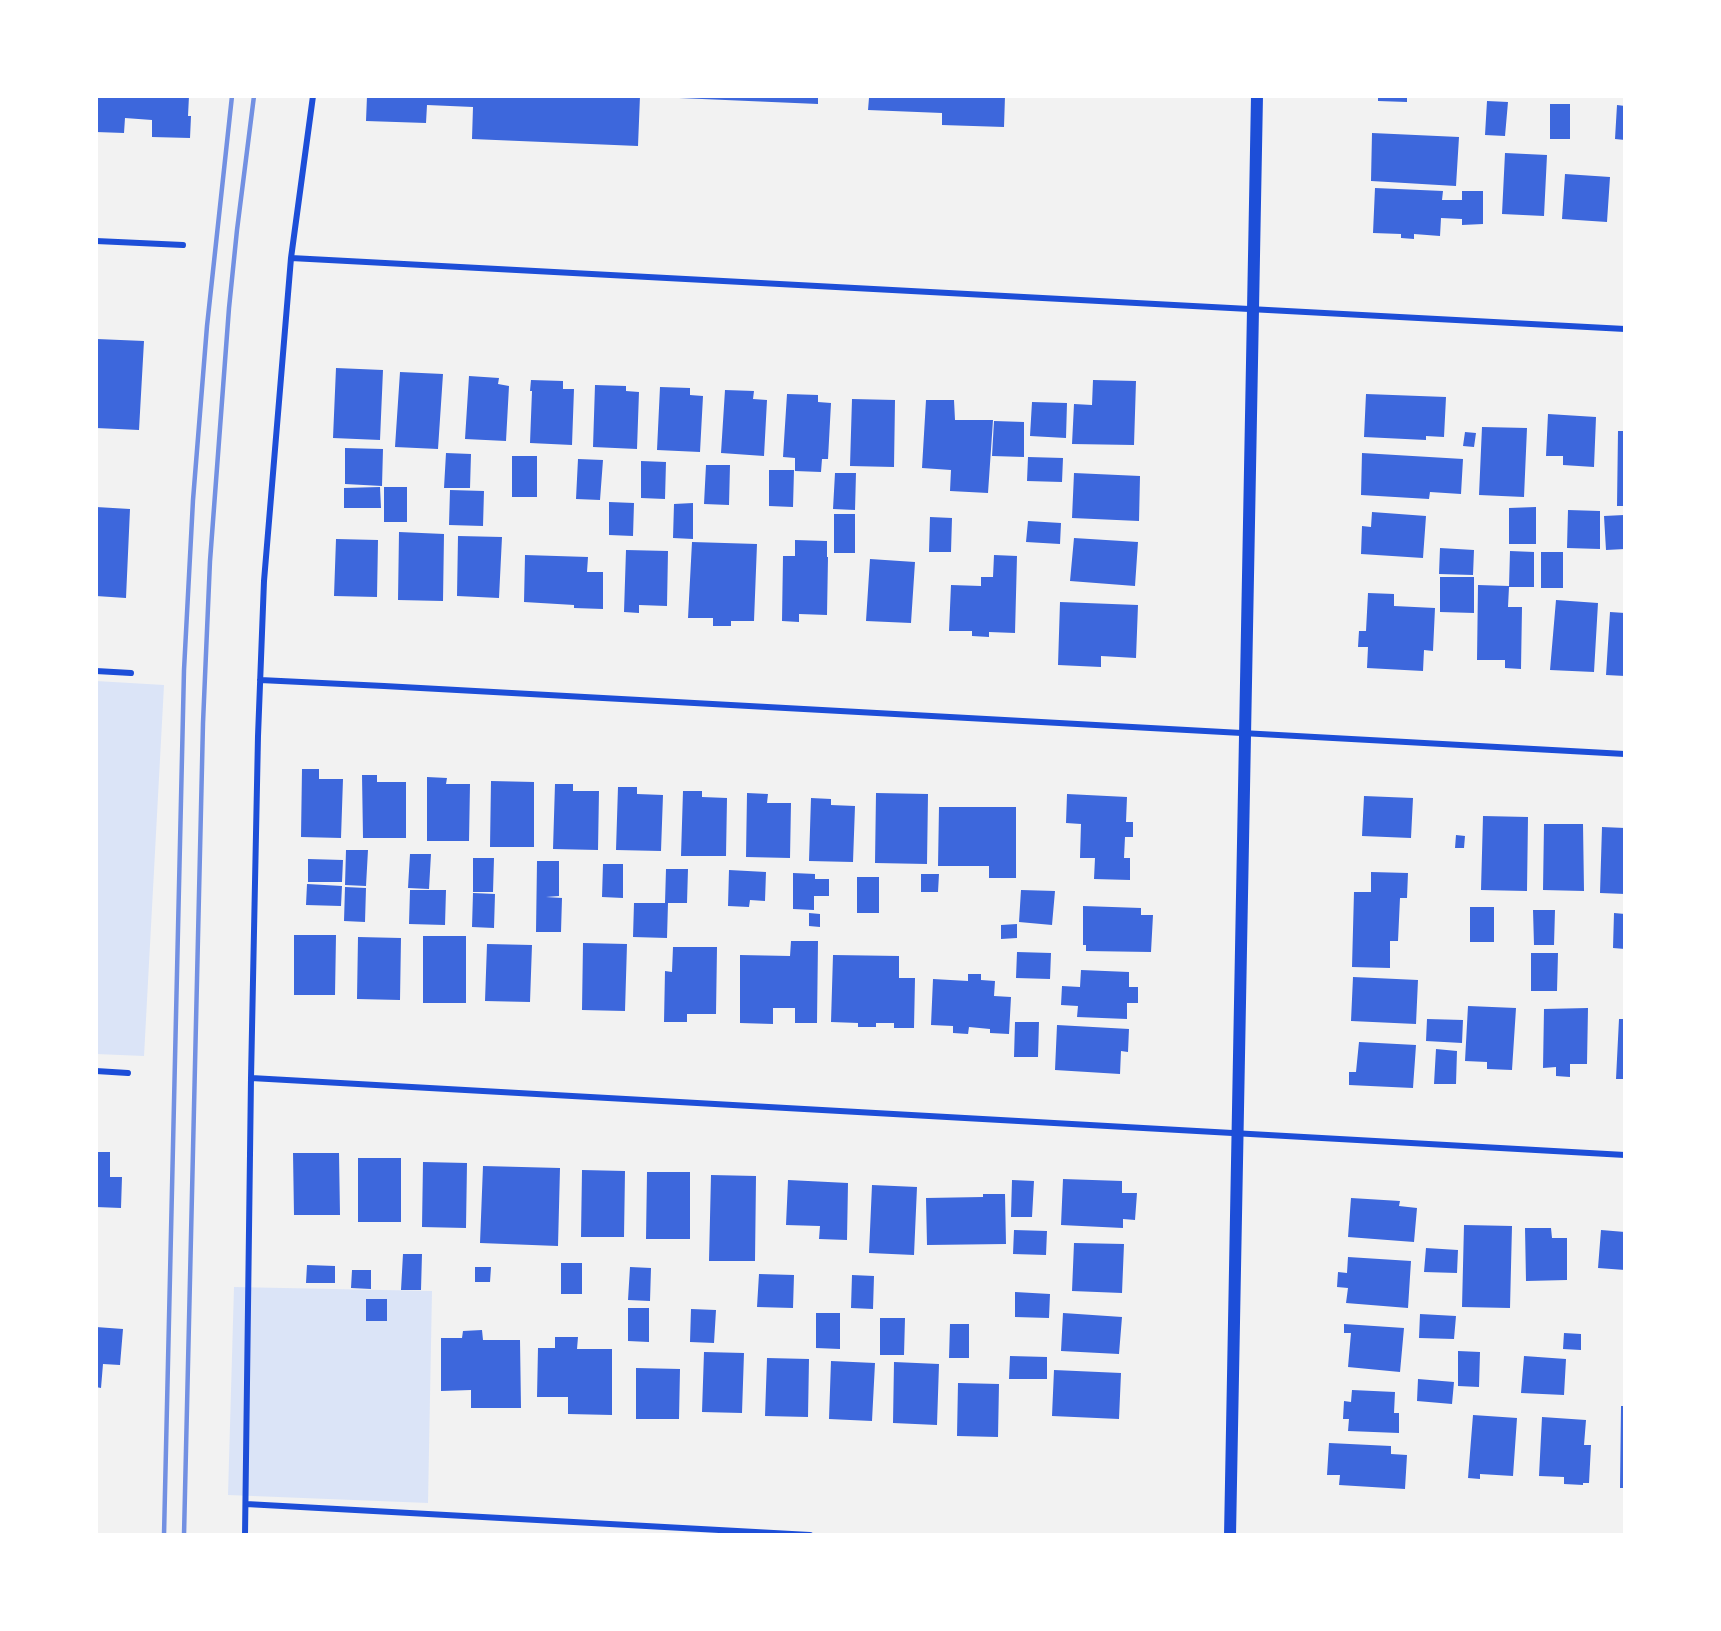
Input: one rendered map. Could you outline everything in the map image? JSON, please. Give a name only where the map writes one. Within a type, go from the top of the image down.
[{"type":"main road","points":[[1230,1535],[1257,96]]},
{"type":"street","points":[[245,1535],[251,1078],[264,581],[291,258],[313,96]]},
{"type":"street","points":[[96,241],[183,245]]},
{"type":"street","points":[[291,258],[1625,329]]},
{"type":"street","points":[[96,671],[130,673]]},
{"type":"street","points":[[260,680],[1625,754]]},
{"type":"street","points":[[96,1071],[128,1073]]},
{"type":"street","points":[[251,1078],[1625,1155]]},
{"type":"street","points":[[246,1504],[810,1535]]},
{"type":"shaded area","points":[[96,681],[164,685],[144,1056],[96,1054]]},
{"type":"shaded area","points":[[234,1287],[432,1291],[428,1503],[228,1495]]},
{"type":"building","points":[[96,96],[189,96],[190,138],[152,137],[152,120],[125,118],[124,133],[96,132]]},
{"type":"building","points":[[367,96],[640,96],[638,146],[472,139],[473,107],[427,105],[426,123],[366,121]]},
{"type":"building","points":[[679,96],[818,96],[818,104],[679,98]]},
{"type":"building","points":[[856,96],[1005,96],[1004,127],[942,125],[942,113],[868,110],[869,98],[856,98]]},
{"type":"building","points":[[1378,96],[1407,96],[1407,102],[1378,101]]},
{"type":"building","points":[[1487,101],[1508,102],[1505,136],[1485,135]]},
{"type":"building","points":[[1550,104],[1570,104],[1570,139],[1550,139]]},
{"type":"building","points":[[1617,105],[1625,106],[1625,140],[1615,139]]},
{"type":"building","points":[[1372,133],[1459,137],[1456,186],[1371,181]]},
{"type":"building","points":[[1505,153],[1547,155],[1544,216],[1502,214]]},
{"type":"building","points":[[1565,174],[1610,177],[1607,222],[1562,219]]},
{"type":"building","points":[[1375,188],[1443,191],[1442,200],[1462,200],[1462,191],[1483,191],[1483,224],[1462,225],[1462,219],[1441,218],[1440,236],[1414,234],[1414,239],[1401,238],[1401,234],[1373,233]]},
{"type":"building","points":[[97,339],[144,341],[139,430],[96,428]]},
{"type":"building","points":[[336,368],[383,370],[380,440],[333,438]]},
{"type":"building","points":[[400,372],[443,374],[438,449],[395,447]]},
{"type":"building","points":[[469,376],[499,378],[498,384],[509,386],[506,441],[465,439]]},
{"type":"building","points":[[531,380],[563,381],[563,389],[574,389],[572,445],[530,443]]},
{"type":"building","points":[[1093,380],[1136,381],[1134,445],[1072,444],[1074,404],[1092,405]]},
{"type":"building","points":[[595,385],[626,386],[626,391],[639,392],[637,449],[593,447]]},
{"type":"building","points":[[660,387],[690,388],[690,395],[703,396],[700,452],[657,450]]},
{"type":"building","points":[[725,390],[754,391],[753,399],[767,400],[764,456],[721,453]]},
{"type":"building","points":[[787,394],[818,395],[818,402],[831,403],[828,459],[822,459],[821,472],[795,471],[795,458],[783,457]]},
{"type":"building","points":[[1366,394],[1446,397],[1444,437],[1426,436],[1426,440],[1364,437]]},
{"type":"building","points":[[852,399],[895,400],[894,467],[850,466]]},
{"type":"building","points":[[926,400],[954,400],[955,420],[993,420],[988,493],[950,491],[951,470],[922,468]]},
{"type":"building","points":[[1032,402],[1067,403],[1066,438],[1030,436]]},
{"type":"building","points":[[1548,414],[1596,417],[1594,467],[1563,465],[1563,456],[1546,456]]},
{"type":"building","points":[[994,421],[1024,422],[1024,457],[992,456]]},
{"type":"building","points":[[1482,427],[1527,428],[1524,497],[1479,495]]},
{"type":"building","points":[[1618,431],[1625,431],[1625,506],[1617,506]]},
{"type":"building","points":[[1465,432],[1476,433],[1474,447],[1463,446]]},
{"type":"building","points":[[345,448],[383,449],[382,486],[345,484]]},
{"type":"building","points":[[446,453],[471,454],[470,488],[444,488]]},
{"type":"building","points":[[1362,453],[1463,459],[1461,494],[1430,492],[1429,499],[1361,495]]},
{"type":"building","points":[[512,456],[537,456],[537,497],[512,497]]},
{"type":"building","points":[[1028,457],[1063,458],[1062,482],[1027,481]]},
{"type":"building","points":[[578,459],[603,460],[600,500],[576,499]]},
{"type":"building","points":[[641,461],[666,462],[665,499],[641,498]]},
{"type":"building","points":[[706,465],[730,465],[729,505],[704,504]]},
{"type":"building","points":[[769,470],[794,470],[793,507],[769,506]]},
{"type":"building","points":[[835,473],[856,473],[855,510],[833,509]]},
{"type":"building","points":[[1074,473],[1140,476],[1139,521],[1072,518]]},
{"type":"building","points":[[380,487],[381,508],[344,508],[344,488]]},
{"type":"building","points":[[384,487],[407,487],[407,522],[384,522]]},
{"type":"building","points":[[450,490],[484,491],[483,526],[449,525]]},
{"type":"building","points":[[609,502],[634,503],[633,536],[609,535]]},
{"type":"building","points":[[693,503],[693,539],[673,538],[674,504]]},
{"type":"building","points":[[96,507],[130,509],[126,598],[96,596]]},
{"type":"building","points":[[1536,507],[1536,544],[1509,544],[1509,508]]},
{"type":"building","points":[[1568,510],[1600,511],[1600,549],[1567,548]]},
{"type":"building","points":[[1372,512],[1426,516],[1423,558],[1361,554],[1362,526],[1371,527]]},
{"type":"building","points":[[834,514],[855,514],[855,553],[834,553]]},
{"type":"building","points":[[1624,515],[1625,549],[1606,550],[1604,516]]},
{"type":"building","points":[[930,517],[952,518],[951,552],[929,552]]},
{"type":"building","points":[[1028,521],[1061,523],[1060,544],[1026,542]]},
{"type":"building","points":[[399,532],[444,534],[443,601],[398,600]]},
{"type":"building","points":[[458,536],[502,537],[499,598],[457,596]]},
{"type":"building","points":[[1074,538],[1138,542],[1135,586],[1070,581]]},
{"type":"building","points":[[336,539],[378,540],[377,597],[334,596]]},
{"type":"building","points":[[795,540],[827,541],[828,557],[827,615],[799,614],[799,622],[782,621],[783,556],[795,556]]},
{"type":"building","points":[[692,542],[757,544],[754,621],[731,621],[731,626],[713,626],[713,618],[688,618]]},
{"type":"building","points":[[1440,548],[1474,550],[1473,575],[1439,574]]},
{"type":"building","points":[[626,550],[668,551],[667,606],[639,605],[639,613],[624,612]]},
{"type":"building","points":[[1510,551],[1534,552],[1534,587],[1509,587],[1508,607],[1522,607],[1521,669],[1505,668],[1505,660],[1477,660],[1478,585],[1509,586]]},
{"type":"building","points":[[1541,552],[1563,552],[1563,588],[1541,588]]},
{"type":"building","points":[[525,555],[588,557],[587,572],[603,572],[603,609],[524,602]]},
{"type":"building","points":[[994,555],[1017,556],[1015,633],[989,632],[989,637],[972,636],[972,631],[949,631],[951,585],[981,586],[981,577],[993,577]]},
{"type":"building","points":[[870,559],[915,562],[911,623],[866,621]]},
{"type":"building","points":[[1440,577],[1474,577],[1474,613],[1440,612]]},
{"type":"building","points":[[1368,593],[1394,594],[1394,606],[1435,608],[1433,651],[1424,650],[1423,671],[1367,668],[1368,647],[1358,647],[1359,631],[1366,631]]},
{"type":"building","points":[[1556,600],[1598,603],[1594,672],[1550,670]]},
{"type":"building","points":[[1060,602],[1138,605],[1136,658],[1101,656],[1101,667],[1058,665]]},
{"type":"building","points":[[1610,612],[1625,613],[1625,676],[1606,675]]},
{"type":"building","points":[[302,769],[319,769],[319,779],[343,779],[341,838],[301,837]]},
{"type":"building","points":[[362,775],[377,775],[377,782],[406,782],[406,838],[363,838]]},
{"type":"building","points":[[427,777],[447,778],[446,784],[470,784],[469,841],[427,841]]},
{"type":"building","points":[[491,781],[534,782],[534,847],[490,847]]},
{"type":"building","points":[[555,784],[573,784],[573,791],[599,791],[598,850],[553,849]]},
{"type":"building","points":[[618,787],[637,787],[637,794],[663,795],[661,851],[616,850]]},
{"type":"building","points":[[683,791],[702,791],[702,797],[727,798],[726,856],[681,856]]},
{"type":"building","points":[[747,793],[768,794],[767,803],[791,803],[790,858],[746,857]]},
{"type":"building","points":[[876,793],[928,794],[927,864],[875,863]]},
{"type":"building","points":[[1067,794],[1127,797],[1126,822],[1133,822],[1133,837],[1125,837],[1124,858],[1130,858],[1130,880],[1094,879],[1095,858],[1080,858],[1081,824],[1066,823]]},
{"type":"building","points":[[1364,796],[1413,798],[1411,838],[1362,836]]},
{"type":"building","points":[[811,798],[831,799],[831,805],[855,806],[853,862],[809,861]]},
{"type":"building","points":[[939,807],[1016,807],[1016,878],[989,878],[989,866],[938,866]]},
{"type":"building","points":[[1483,816],[1528,817],[1527,891],[1481,890]]},
{"type":"building","points":[[1544,824],[1583,824],[1584,891],[1543,890]]},
{"type":"building","points":[[1602,827],[1625,828],[1625,894],[1600,893]]},
{"type":"building","points":[[1456,835],[1465,836],[1464,848],[1455,848]]},
{"type":"building","points":[[346,850],[368,850],[366,886],[345,885]]},
{"type":"building","points":[[410,854],[431,854],[429,889],[408,888]]},
{"type":"building","points":[[473,858],[494,858],[493,892],[473,892]]},
{"type":"building","points":[[308,859],[343,860],[342,882],[308,882]]},
{"type":"building","points":[[537,861],[559,861],[559,896],[546,897],[562,898],[561,932],[536,932]]},
{"type":"building","points":[[603,864],[623,864],[623,898],[602,897]]},
{"type":"building","points":[[666,869],[688,869],[687,903],[668,903],[667,938],[633,937],[634,903],[665,903]]},
{"type":"building","points":[[729,870],[766,872],[765,901],[750,900],[749,907],[728,906]]},
{"type":"building","points":[[1371,872],[1408,873],[1407,898],[1400,898],[1398,941],[1390,941],[1390,968],[1352,967],[1354,892],[1371,892]]},
{"type":"building","points":[[793,873],[815,874],[815,879],[829,879],[829,896],[814,896],[814,910],[793,909]]},
{"type":"building","points":[[921,874],[939,874],[938,892],[921,892]]},
{"type":"building","points":[[857,877],[879,877],[879,913],[857,913]]},
{"type":"building","points":[[307,884],[342,886],[341,906],[306,905]]},
{"type":"building","points":[[345,887],[366,888],[365,922],[344,921]]},
{"type":"building","points":[[410,890],[446,890],[445,925],[409,924]]},
{"type":"building","points":[[1021,890],[1055,891],[1052,925],[1019,922]]},
{"type":"building","points":[[473,893],[495,894],[494,928],[472,927]]},
{"type":"building","points":[[1083,906],[1141,908],[1141,915],[1153,915],[1151,952],[1086,951],[1086,945],[1083,945]]},
{"type":"building","points":[[1470,907],[1494,907],[1494,942],[1470,942]]},
{"type":"building","points":[[1533,910],[1555,910],[1554,945],[1534,945]]},
{"type":"building","points":[[809,913],[820,914],[820,927],[809,926]]},
{"type":"building","points":[[1614,913],[1625,914],[1625,949],[1613,948]]},
{"type":"building","points":[[1017,924],[1017,938],[1001,939],[1001,925]]},
{"type":"building","points":[[294,935],[336,935],[335,995],[294,995]]},
{"type":"building","points":[[423,936],[466,936],[466,1003],[423,1003]]},
{"type":"building","points":[[358,937],[401,938],[400,1000],[357,999]]},
{"type":"building","points":[[791,941],[818,941],[817,1023],[795,1023],[795,1008],[773,1008],[773,1024],[740,1023],[740,955],[790,956]]},
{"type":"building","points":[[583,943],[627,944],[625,1011],[582,1010]]},
{"type":"building","points":[[487,944],[532,945],[530,1002],[485,1001]]},
{"type":"building","points":[[673,947],[717,947],[716,1014],[687,1014],[687,1022],[664,1022],[665,971],[672,972]]},
{"type":"building","points":[[1017,952],[1051,953],[1050,979],[1016,978]]},
{"type":"building","points":[[1531,953],[1558,953],[1557,991],[1531,991]]},
{"type":"building","points":[[833,955],[899,956],[899,978],[915,978],[914,1028],[894,1028],[894,1023],[876,1023],[876,1027],[858,1027],[858,1023],[831,1022]]},
{"type":"building","points":[[1081,970],[1129,972],[1129,987],[1138,987],[1138,1003],[1127,1003],[1127,1019],[1077,1017],[1078,1006],[1061,1005],[1062,986],[1080,987]]},
{"type":"building","points":[[968,974],[981,974],[981,980],[995,981],[994,996],[1011,997],[1009,1034],[990,1033],[990,1029],[969,1027],[968,1034],[953,1033],[953,1026],[931,1025],[933,979],[968,981]]},
{"type":"building","points":[[1353,977],[1418,980],[1416,1024],[1351,1021]]},
{"type":"building","points":[[1468,1006],[1516,1008],[1512,1070],[1487,1069],[1487,1062],[1465,1061]]},
{"type":"building","points":[[1588,1008],[1587,1064],[1570,1064],[1570,1077],[1556,1076],[1556,1067],[1543,1068],[1544,1009]]},
{"type":"building","points":[[1427,1019],[1463,1020],[1462,1043],[1426,1041]]},
{"type":"building","points":[[1619,1019],[1625,1019],[1625,1079],[1616,1079]]},
{"type":"building","points":[[1015,1022],[1039,1022],[1038,1057],[1014,1057]]},
{"type":"building","points":[[1057,1025],[1129,1029],[1128,1052],[1121,1051],[1120,1074],[1055,1070]]},
{"type":"building","points":[[1359,1042],[1416,1045],[1413,1088],[1349,1085],[1349,1072],[1356,1072]]},
{"type":"building","points":[[1436,1049],[1457,1051],[1456,1084],[1434,1084]]},
{"type":"building","points":[[96,1152],[110,1152],[110,1177],[122,1177],[121,1208],[96,1207]]},
{"type":"building","points":[[293,1153],[339,1153],[340,1215],[294,1215]]},
{"type":"building","points":[[358,1158],[401,1158],[401,1222],[358,1222]]},
{"type":"building","points":[[423,1162],[467,1163],[466,1228],[422,1227]]},
{"type":"building","points":[[483,1166],[560,1168],[558,1246],[480,1243]]},
{"type":"building","points":[[582,1170],[625,1171],[624,1237],[581,1237]]},
{"type":"building","points":[[647,1172],[690,1172],[690,1239],[646,1239]]},
{"type":"building","points":[[711,1175],[756,1176],[755,1261],[709,1261]]},
{"type":"building","points":[[1063,1179],[1122,1181],[1122,1193],[1137,1193],[1135,1220],[1123,1219],[1123,1228],[1061,1225]]},
{"type":"building","points":[[788,1180],[848,1183],[847,1240],[819,1239],[820,1226],[786,1225]]},
{"type":"building","points":[[1012,1180],[1034,1181],[1032,1217],[1011,1217]]},
{"type":"building","points":[[872,1185],[917,1187],[914,1255],[869,1253]]},
{"type":"building","points":[[983,1194],[1005,1194],[1006,1244],[927,1245],[926,1198],[983,1197]]},
{"type":"building","points":[[1351,1198],[1400,1201],[1399,1206],[1417,1208],[1414,1242],[1348,1237]]},
{"type":"building","points":[[1464,1225],[1512,1226],[1510,1308],[1462,1307]]},
{"type":"building","points":[[1525,1228],[1551,1228],[1552,1238],[1567,1238],[1567,1280],[1526,1281]]},
{"type":"building","points":[[1014,1230],[1047,1231],[1046,1255],[1013,1254]]},
{"type":"building","points":[[1601,1230],[1625,1232],[1625,1270],[1598,1268]]},
{"type":"building","points":[[1074,1243],[1124,1244],[1122,1293],[1072,1291]]},
{"type":"building","points":[[1426,1248],[1458,1250],[1457,1273],[1424,1272]]},
{"type":"building","points":[[403,1254],[422,1254],[421,1290],[401,1290]]},
{"type":"building","points":[[1348,1257],[1411,1261],[1408,1308],[1346,1303],[1348,1288],[1337,1287],[1338,1272],[1347,1273]]},
{"type":"building","points":[[561,1263],[582,1263],[582,1294],[561,1294]]},
{"type":"building","points":[[307,1265],[335,1266],[335,1283],[306,1283]]},
{"type":"building","points":[[475,1267],[491,1267],[490,1282],[475,1282]]},
{"type":"building","points":[[630,1267],[651,1268],[650,1301],[628,1300]]},
{"type":"building","points":[[352,1270],[371,1270],[371,1289],[351,1288]]},
{"type":"building","points":[[759,1274],[794,1275],[793,1308],[757,1307]]},
{"type":"building","points":[[852,1275],[874,1276],[873,1309],[851,1308]]},
{"type":"building","points":[[1015,1292],[1050,1294],[1049,1318],[1015,1317]]},
{"type":"building","points":[[366,1299],[387,1299],[387,1321],[366,1321]]},
{"type":"building","points":[[628,1308],[649,1308],[649,1342],[628,1341]]},
{"type":"building","points":[[691,1309],[716,1310],[714,1343],[690,1342]]},
{"type":"building","points":[[816,1313],[840,1313],[840,1349],[816,1348]]},
{"type":"building","points":[[1063,1313],[1122,1317],[1119,1354],[1061,1351]]},
{"type":"building","points":[[1420,1314],[1456,1316],[1454,1339],[1419,1338]]},
{"type":"building","points":[[880,1318],[905,1318],[904,1355],[880,1355]]},
{"type":"building","points":[[950,1324],[969,1324],[969,1358],[949,1358]]},
{"type":"building","points":[[1344,1324],[1404,1328],[1400,1372],[1348,1367],[1351,1333],[1344,1333]]},
{"type":"building","points":[[96,1327],[123,1329],[120,1365],[103,1364],[101,1388],[96,1387]]},
{"type":"building","points":[[482,1330],[483,1340],[520,1340],[521,1408],[471,1408],[471,1390],[441,1391],[441,1338],[462,1338],[463,1331]]},
{"type":"building","points":[[1564,1333],[1581,1334],[1581,1350],[1563,1349]]},
{"type":"building","points":[[555,1337],[578,1337],[577,1349],[612,1349],[612,1415],[568,1414],[568,1397],[537,1397],[538,1348],[555,1348]]},
{"type":"building","points":[[1458,1351],[1480,1352],[1479,1387],[1458,1386]]},
{"type":"building","points":[[704,1352],[744,1353],[742,1413],[702,1412]]},
{"type":"building","points":[[1010,1356],[1047,1357],[1047,1379],[1009,1379]]},
{"type":"building","points":[[1524,1356],[1566,1359],[1564,1395],[1521,1393]]},
{"type":"building","points":[[767,1358],[809,1359],[808,1417],[765,1416]]},
{"type":"building","points":[[831,1361],[875,1363],[872,1421],[829,1419]]},
{"type":"building","points":[[894,1362],[939,1364],[937,1425],[893,1423]]},
{"type":"building","points":[[636,1368],[680,1369],[679,1419],[636,1419]]},
{"type":"building","points":[[1054,1370],[1121,1373],[1119,1419],[1052,1416]]},
{"type":"building","points":[[1418,1379],[1454,1382],[1452,1404],[1417,1401]]},
{"type":"building","points":[[958,1383],[999,1384],[998,1437],[957,1436]]},
{"type":"building","points":[[1352,1390],[1395,1392],[1394,1413],[1399,1413],[1399,1433],[1348,1431],[1349,1419],[1343,1419],[1344,1401],[1351,1402]]},
{"type":"building","points":[[1621,1406],[1625,1406],[1625,1488],[1620,1488]]},
{"type":"building","points":[[1473,1415],[1517,1418],[1513,1476],[1480,1474],[1480,1479],[1468,1478]]},
{"type":"building","points":[[1542,1417],[1586,1420],[1584,1445],[1591,1445],[1589,1483],[1564,1484],[1564,1477],[1539,1476]]},
{"type":"building","points":[[1329,1443],[1391,1446],[1391,1454],[1407,1455],[1405,1489],[1339,1485],[1340,1475],[1327,1475]]},
{"type":"railway","points":[[164,1535],[184,670],[193,500],[207,326],[232,96]]},
{"type":"railway","points":[[184,1535],[203,723],[210,561],[229,308],[254,96]]}]
